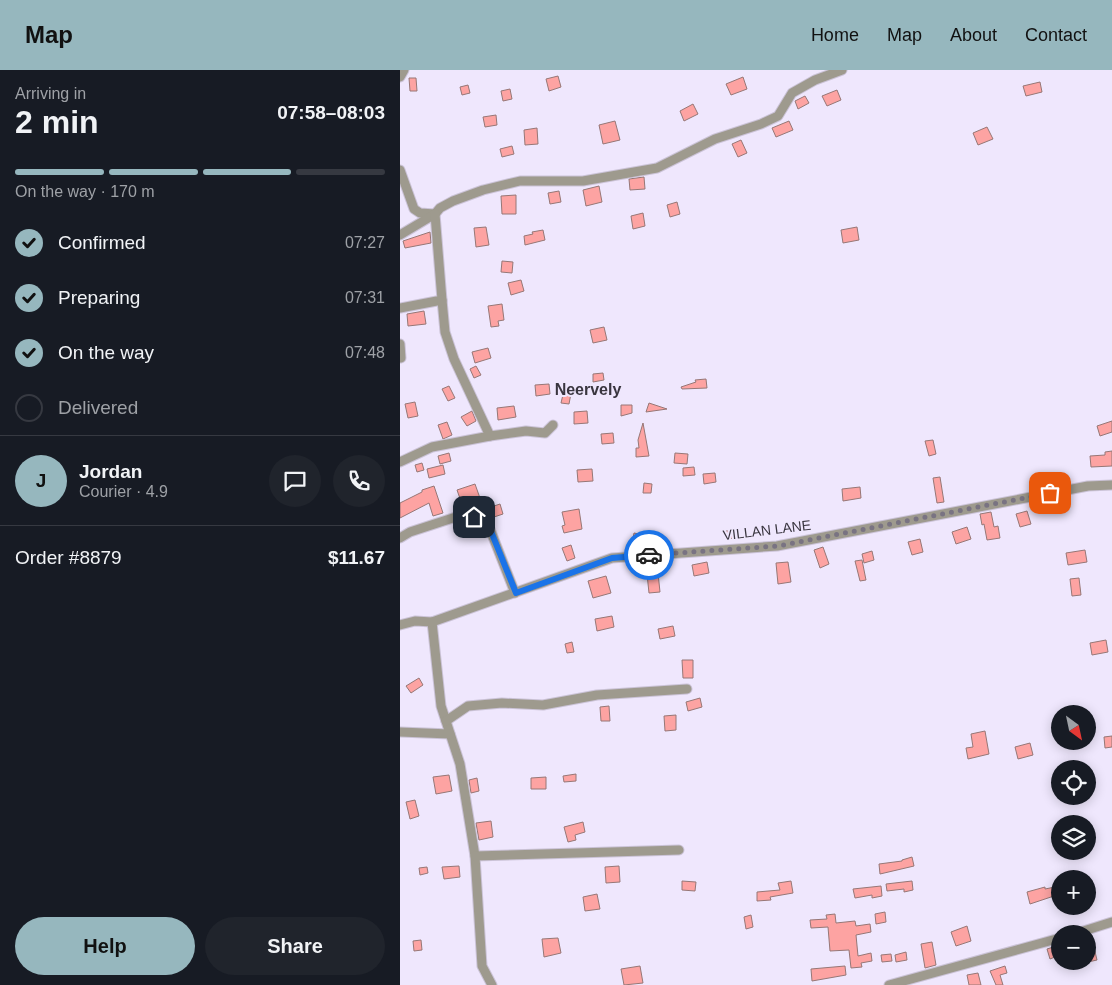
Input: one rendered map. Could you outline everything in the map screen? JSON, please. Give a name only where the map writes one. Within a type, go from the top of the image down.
[{"type":"street","points":[[400,77],[404,70]]},
{"type":"street","points":[[400,234],[435,214],[440,208],[483,190],[520,181],[583,181],[657,168],[715,139],[778,116],[792,93],[815,80],[842,70]]},
{"type":"street","points":[[400,170],[414,208],[420,213],[435,214]]},
{"type":"street","points":[[435,214],[445,332],[454,359],[490,436]]},
{"type":"street","points":[[400,308],[442,300]]},
{"type":"street","points":[[400,344],[401,358]]},
{"type":"street","points":[[400,462],[432,447],[526,431],[545,433],[553,425]]},
{"type":"street","name":"VILLAN LANE","points":[[400,626],[415,621],[432,622],[612,558],[778,546],[1088,486],[1112,485]]},
{"type":"street","points":[[400,538],[410,532],[462,515],[486,519],[516,593]]},
{"type":"street","points":[[432,622],[441,706],[460,764],[475,856],[482,966],[492,985]]},
{"type":"street","points":[[446,721],[468,706],[502,704],[543,705],[597,695],[687,689]]},
{"type":"street","points":[[400,732],[450,734]]},
{"type":"street","points":[[475,856],[679,850]]},
{"type":"street","points":[[1096,927],[1112,922]]},
{"type":"street","points":[[889,985],[1051,940]]},
{"type":"building","points":[[558,76],[561,87],[549,91],[546,79]]},
{"type":"building","points":[[743,77],[747,89],[731,95],[726,84]]},
{"type":"building","points":[[409,78],[416,78],[417,91],[410,91]]},
{"type":"building","points":[[1040,82],[1042,92],[1026,96],[1023,86]]},
{"type":"building","points":[[468,85],[470,93],[462,95],[460,87]]},
{"type":"building","points":[[510,89],[512,99],[503,101],[501,91]]},
{"type":"building","points":[[837,90],[841,100],[827,106],[822,96]]},
{"type":"building","points":[[805,96],[809,103],[798,109],[795,101]]},
{"type":"building","points":[[693,104],[698,114],[684,121],[680,111]]},
{"type":"building","points":[[496,115],[497,125],[485,127],[483,117]]},
{"type":"building","points":[[615,121],[620,140],[603,144],[599,125]]},
{"type":"building","points":[[789,121],[793,130],[776,137],[772,128]]},
{"type":"building","points":[[987,127],[993,139],[978,145],[973,133]]},
{"type":"building","points":[[537,128],[538,144],[525,145],[524,130]]},
{"type":"building","points":[[741,140],[747,153],[738,157],[732,144]]},
{"type":"building","points":[[512,146],[514,154],[502,157],[500,149]]},
{"type":"building","points":[[644,177],[645,189],[630,190],[629,179]]},
{"type":"building","points":[[599,186],[602,202],[586,206],[583,190]]},
{"type":"building","points":[[559,191],[561,202],[550,204],[548,193]]},
{"type":"building","points":[[516,195],[516,214],[502,214],[501,196]]},
{"type":"building","points":[[677,202],[680,214],[670,217],[667,205]]},
{"type":"building","points":[[643,213],[645,226],[633,229],[631,216]]},
{"type":"building","points":[[486,227],[489,245],[476,247],[474,228]]},
{"type":"building","points":[[857,227],[859,240],[843,243],[841,230]]},
{"type":"building","points":[[543,230],[545,240],[525,245],[524,236]]},
{"type":"building","points":[[430,232],[431,243],[405,248],[403,241]]},
{"type":"building","points":[[502,261],[513,262],[512,273],[501,272]]},
{"type":"building","points":[[521,280],[524,291],[511,295],[508,283]]},
{"type":"building","points":[[502,304],[504,320],[498,321],[499,326],[491,327],[488,306]]},
{"type":"building","points":[[424,311],[426,324],[408,326],[407,314]]},
{"type":"building","points":[[604,327],[607,340],[593,343],[590,330]]},
{"type":"building","points":[[488,348],[491,358],[475,363],[472,352]]},
{"type":"building","points":[[476,366],[481,375],[474,378],[470,369]]},
{"type":"building","points":[[603,373],[604,380],[593,382],[593,374]]},
{"type":"building","points":[[706,379],[707,388],[682,389],[681,387],[696,382],[695,380]]},
{"type":"building","points":[[549,384],[550,394],[536,396],[535,385]]},
{"type":"building","points":[[449,386],[455,398],[448,401],[442,389]]},
{"type":"building","points":[[565,386],[572,388],[569,404],[561,403]]},
{"type":"building","points":[[415,402],[418,416],[408,418],[405,404]]},
{"type":"building","points":[[649,403],[667,409],[646,412]]},
{"type":"building","points":[[621,405],[632,405],[632,413],[621,416]]},
{"type":"building","points":[[514,406],[516,417],[498,420],[497,408]]},
{"type":"building","points":[[472,411],[476,421],[467,426],[461,417]]},
{"type":"building","points":[[587,411],[588,423],[574,424],[574,412]]},
{"type":"building","points":[[1112,421],[1112,432],[1100,436],[1097,426]]},
{"type":"building","points":[[447,422],[452,435],[443,439],[438,425]]},
{"type":"building","points":[[643,423],[649,456],[636,457],[636,448],[639,448],[638,440]]},
{"type":"building","points":[[613,433],[614,443],[602,444],[601,434]]},
{"type":"building","points":[[933,440],[936,454],[929,456],[925,441]]},
{"type":"building","points":[[1112,451],[1112,466],[1091,467],[1090,456],[1105,455],[1105,452]]},
{"type":"building","points":[[449,453],[451,461],[440,464],[438,456]]},
{"type":"building","points":[[675,453],[688,454],[687,464],[674,463]]},
{"type":"building","points":[[422,463],[424,470],[417,472],[415,465]]},
{"type":"building","points":[[443,465],[445,474],[429,478],[427,469]]},
{"type":"building","points":[[694,467],[695,475],[683,476],[683,468]]},
{"type":"building","points":[[592,469],[593,481],[578,482],[577,470]]},
{"type":"building","points":[[715,473],[716,482],[704,484],[703,474]]},
{"type":"building","points":[[940,477],[944,502],[937,503],[933,478]]},
{"type":"building","points":[[644,483],[652,484],[651,493],[643,493]]},
{"type":"building","points":[[475,484],[481,501],[463,507],[457,490]]},
{"type":"building","points":[[434,486],[443,513],[433,516],[429,503],[400,518],[400,503],[422,492],[422,490]]},
{"type":"building","points":[[860,487],[861,498],[843,501],[842,489]]},
{"type":"building","points":[[500,504],[503,514],[494,517],[491,507]]},
{"type":"building","points":[[579,509],[582,529],[564,533],[562,526],[565,525],[562,512]]},
{"type":"building","points":[[1027,511],[1031,524],[1020,527],[1016,514]]},
{"type":"building","points":[[991,512],[994,527],[998,526],[1000,538],[987,540],[980,514]]},
{"type":"building","points":[[967,527],[971,539],[956,544],[952,532]]},
{"type":"building","points":[[725,531],[734,531],[735,538],[726,539]]},
{"type":"building","points":[[634,533],[648,536],[646,547],[632,544]]},
{"type":"building","points":[[920,539],[923,552],[912,555],[908,542]]},
{"type":"building","points":[[571,545],[575,558],[567,561],[562,548]]},
{"type":"building","points":[[823,547],[829,564],[820,568],[814,550]]},
{"type":"building","points":[[1085,550],[1087,562],[1068,565],[1066,553]]},
{"type":"building","points":[[872,551],[874,560],[864,563],[862,554]]},
{"type":"building","points":[[862,560],[866,580],[860,581],[855,561]]},
{"type":"building","points":[[707,562],[709,573],[694,576],[692,565]]},
{"type":"building","points":[[788,562],[791,582],[778,584],[776,563]]},
{"type":"building","points":[[658,573],[660,592],[649,593],[647,574]]},
{"type":"building","points":[[606,576],[611,593],[593,598],[588,581]]},
{"type":"building","points":[[1079,578],[1081,595],[1072,596],[1070,579]]},
{"type":"building","points":[[612,616],[614,627],[597,631],[595,619]]},
{"type":"building","points":[[673,626],[675,636],[660,639],[658,629]]},
{"type":"building","points":[[1106,640],[1108,652],[1092,655],[1090,643]]},
{"type":"building","points":[[572,642],[574,652],[567,653],[565,644]]},
{"type":"building","points":[[682,660],[693,660],[693,678],[683,678]]},
{"type":"building","points":[[419,678],[423,685],[411,693],[406,686]]},
{"type":"building","points":[[700,698],[702,707],[688,711],[686,702]]},
{"type":"building","points":[[609,706],[610,721],[601,721],[600,707]]},
{"type":"building","points":[[676,715],[676,730],[665,731],[664,716]]},
{"type":"building","points":[[985,731],[989,754],[968,759],[966,748],[973,747],[971,734]]},
{"type":"building","points":[[1112,736],[1112,747],[1105,748],[1104,737]]},
{"type":"building","points":[[1030,743],[1033,755],[1018,759],[1015,747]]},
{"type":"building","points":[[576,774],[576,781],[564,782],[563,776]]},
{"type":"building","points":[[449,775],[452,791],[436,794],[433,777]]},
{"type":"building","points":[[546,777],[546,789],[531,789],[531,778]]},
{"type":"building","points":[[477,778],[479,791],[471,793],[469,780]]},
{"type":"building","points":[[415,800],[419,816],[410,819],[406,802]]},
{"type":"building","points":[[491,821],[493,837],[479,840],[476,823]]},
{"type":"building","points":[[583,822],[585,832],[575,835],[576,840],[568,842],[564,827]]},
{"type":"building","points":[[912,857],[914,866],[880,874],[879,864],[902,861]]},
{"type":"building","points":[[459,866],[460,877],[444,879],[442,867]]},
{"type":"building","points":[[619,866],[620,882],[606,883],[605,867]]},
{"type":"building","points":[[427,867],[428,873],[420,875],[419,868]]},
{"type":"building","points":[[682,881],[696,882],[695,891],[682,890]]},
{"type":"building","points":[[791,881],[793,893],[770,897],[771,900],[757,901],[757,892],[780,890],[778,883]]},
{"type":"building","points":[[912,881],[913,890],[904,892],[904,889],[887,891],[886,884]]},
{"type":"building","points":[[881,886],[882,896],[872,898],[872,895],[855,898],[853,889]]},
{"type":"building","points":[[1045,887],[1045,889],[1051,888],[1051,897],[1030,904],[1027,892]]},
{"type":"building","points":[[597,894],[600,909],[585,911],[583,897]]},
{"type":"building","points":[[885,912],[886,922],[876,924],[875,914]]},
{"type":"building","points":[[835,914],[836,923],[855,921],[856,926],[870,924],[871,932],[856,935],[858,956],[871,953],[872,961],[861,963],[862,967],[851,968],[849,950],[830,951],[828,927],[811,928],[810,920],[827,919],[826,915]]},
{"type":"building","points":[[751,915],[753,927],[746,929],[744,917]]},
{"type":"building","points":[[967,926],[971,941],[956,946],[951,932]]},
{"type":"building","points":[[558,938],[561,953],[544,957],[542,939]]},
{"type":"building","points":[[421,940],[422,950],[414,951],[413,941]]},
{"type":"building","points":[[932,942],[936,965],[925,968],[921,944]]},
{"type":"building","points":[[1051,948],[1050,959],[1047,949]]},
{"type":"building","points":[[906,952],[907,960],[896,962],[895,955]]},
{"type":"building","points":[[891,954],[892,961],[882,962],[881,955]]},
{"type":"building","points":[[640,966],[643,983],[624,985],[621,969]]},
{"type":"building","points":[[845,966],[846,975],[812,981],[811,969]]},
{"type":"building","points":[[1005,966],[1007,973],[1000,975],[1003,985],[996,985],[990,971]]},
{"type":"building","points":[[978,973],[981,985],[969,985],[967,975]]},
{"type":"way so far","points":[[649,555],[778,546],[1050,493]]},
{"type":"district","name":"Neervely","points":[[588,389]]},
{"type":"route","points":[[474,517],[486,519],[516,593],[612,558],[649,555]]}]
